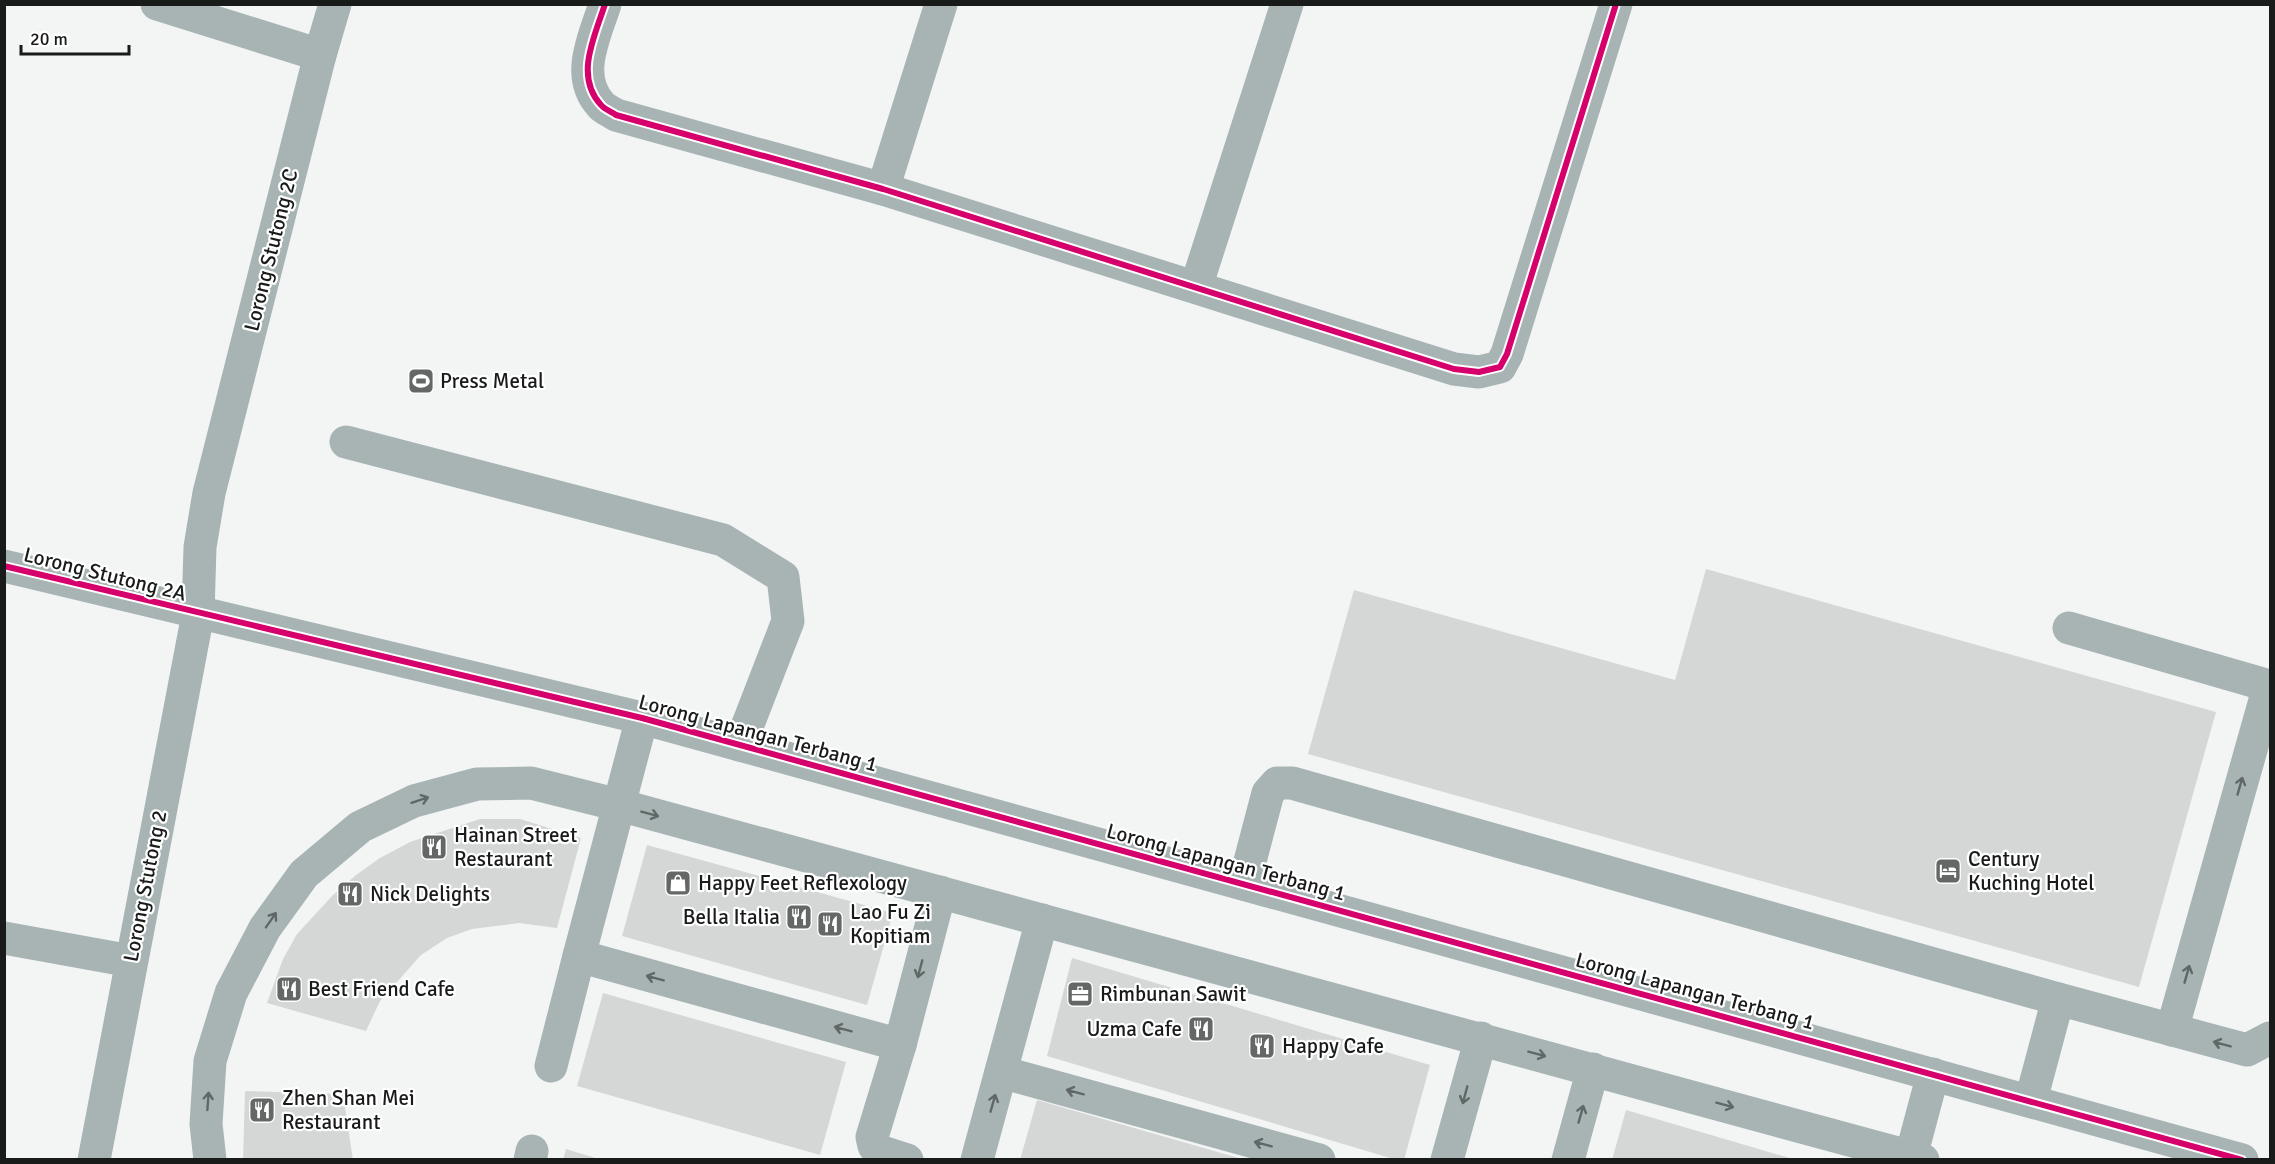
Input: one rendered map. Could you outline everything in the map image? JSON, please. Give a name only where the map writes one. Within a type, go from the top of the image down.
[{"type":"street","points":[[156,4],[320,56]]},
{"type":"street","name":"Lorong Stutong 2C","points":[[198,614],[200,548],[209,493],[335,4]]},
{"type":"street","points":[[605,4],[587,62],[588,84],[601,105],[616,115],[883,189],[1454,369],[1479,372],[1500,367],[1507,354],[1616,4]]},
{"type":"street","points":[[883,189],[941,4]]},
{"type":"street","points":[[1196,288],[1287,4]]},
{"type":"street","points":[[346,442],[723,540],[783,577],[788,621],[740,745]]},
{"type":"street","name":"Lorong Stutong 2A","points":[[4,566],[198,614]]},
{"type":"street","name":"Lorong Lapangan Terbang 1","points":[[198,614],[642,718],[2242,1160]]},
{"type":"street","name":"Lorong Stutong 2","points":[[94,1160],[198,614]]},
{"type":"street","points":[[2069,628],[2270,686],[2172,1030]]},
{"type":"street","points":[[551,1066],[642,718]]},
{"type":"street","points":[[210,1160],[206,1124],[210,1061],[231,993],[265,928],[303,874],[360,827],[414,801],[477,784],[531,783],[619,805],[1915,1158],[1933,1074]]},
{"type":"street","points":[[1245,884],[1268,793],[1277,783],[1292,783],[2247,1050],[2271,1038]]},
{"type":"street","points":[[907,1160],[879,1151],[874,1146],[872,1137],[900,1045],[940,892]]},
{"type":"street","points":[[977,1160],[1042,920]]},
{"type":"street","points":[[4,938],[131,961]]},
{"type":"street","points":[[579,956],[900,1045]]},
{"type":"street","points":[[2031,1100],[2058,999]]},
{"type":"street","points":[[1447,1160],[1481,1038]]},
{"type":"street","points":[[1568,1160],[1593,1069]]},
{"type":"street","points":[[1002,1072],[1319,1160]]},
{"type":"building","name":"Century Kuching Hotel","points":[[1706,569],[2216,712],[2139,987],[1308,754],[1354,590],[1675,680]]},
{"type":"building","points":[[480,819],[520,819],[581,838],[557,928],[519,923],[472,929],[447,938],[421,955],[380,1001],[366,1031],[267,1003],[283,959],[297,934],[333,895],[356,875],[380,858],[410,842]]},
{"type":"building","points":[[647,845],[893,913],[867,1005],[622,936]]},
{"type":"building","points":[[1072,958],[1430,1065],[1404,1160],[1397,1160],[1047,1056]]},
{"type":"building","points":[[603,993],[846,1062],[820,1155],[577,1086]]},
{"type":"building","points":[[245,1091],[343,1094],[353,1160],[243,1160]]},
{"type":"building","points":[[1037,1100],[1242,1159],[1242,1160],[1020,1160]]},
{"type":"building","points":[[1626,1110],[1793,1159],[1793,1160],[1612,1160]]},
{"type":"building","points":[[566,1149],[599,1159],[599,1160],[563,1160]]},
{"type":"cycle path","points":[[605,4],[589,56],[589,81],[593,94],[601,105],[616,115],[883,189],[1454,369],[1479,372],[1500,367],[1507,354],[1616,4]]},
{"type":"cycle path","points":[[4,566],[642,718],[2242,1160]]},
{"type":"place","name":"Press Metal","points":[[421,381]]},
{"type":"place","name":"Hainan Street Restaurant","points":[[434,847]]},
{"type":"place","name":"Century Kuching Hotel","points":[[1948,871]]},
{"type":"place","name":"Happy Feet Reflexology","points":[[678,883]]},
{"type":"place","name":"Nick Delights","points":[[350,894]]},
{"type":"place","name":"Bella Italia","points":[[799,917]]},
{"type":"place","name":"Lao Fu Zi Kopitiam","points":[[830,924]]},
{"type":"place","name":"Best Friend Cafe","points":[[289,989]]},
{"type":"place","name":"Rimbunan Sawit","points":[[1080,994]]},
{"type":"place","name":"Uzma Cafe","points":[[1201,1029]]},
{"type":"place","name":"Happy Cafe","points":[[1262,1046]]},
{"type":"place","name":"Zhen Shan Mei Restaurant","points":[[262,1110]]}]
